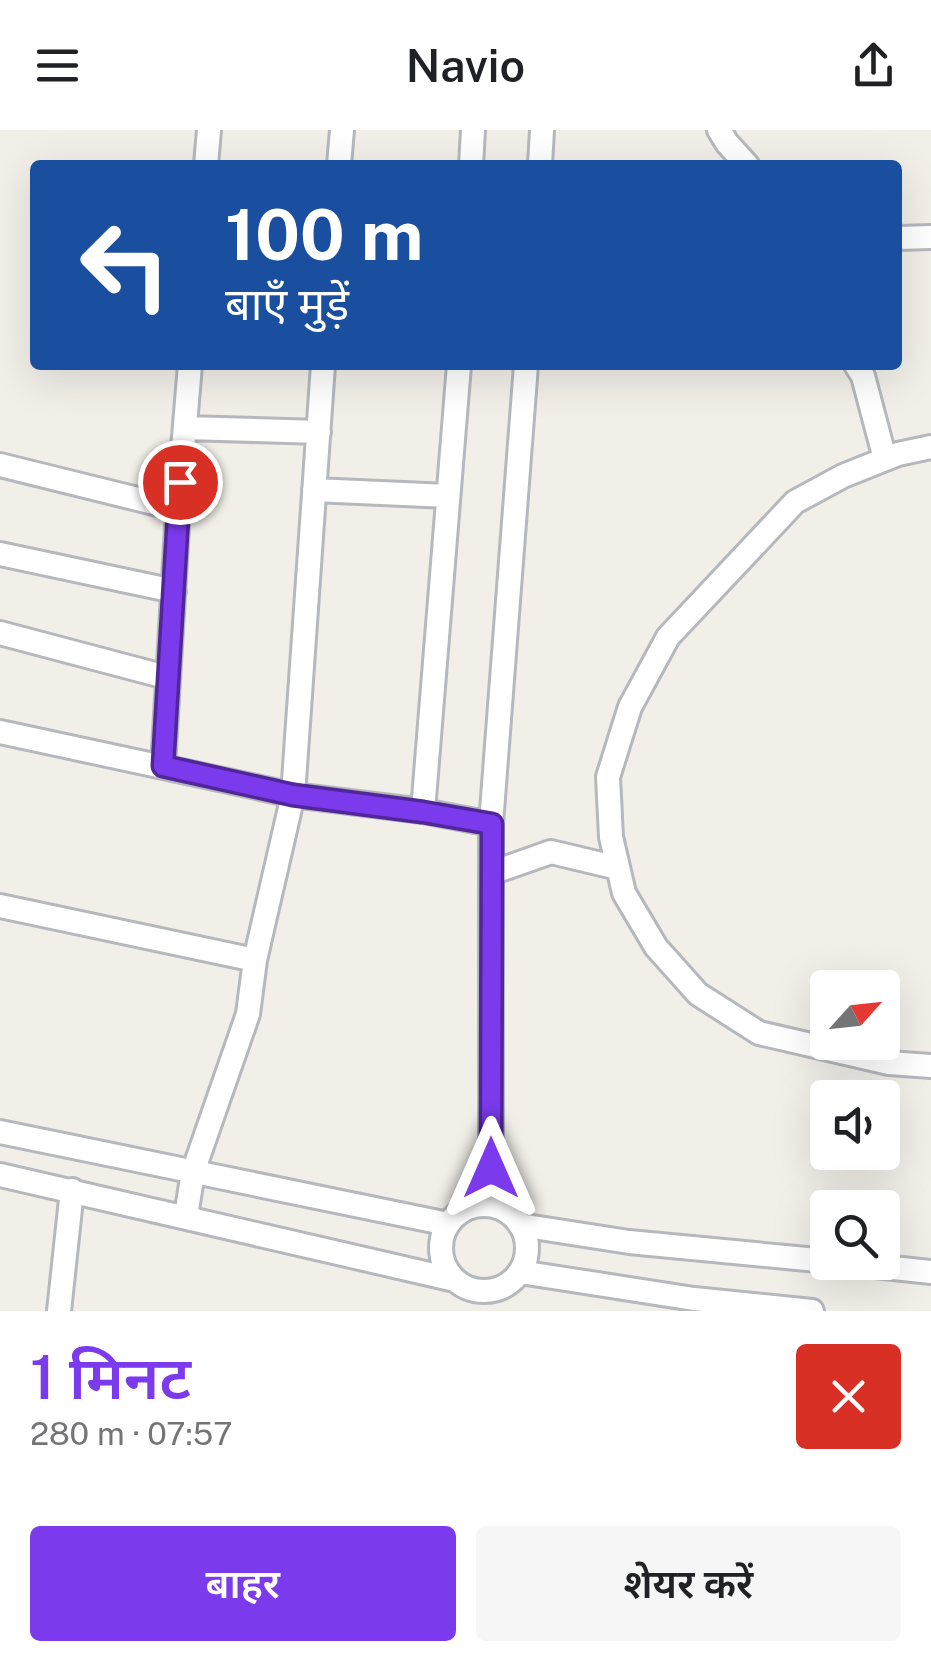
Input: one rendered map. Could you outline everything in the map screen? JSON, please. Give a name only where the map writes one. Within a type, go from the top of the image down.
[{"type":"street","points":[[206,160],[209,130]]},
{"type":"street","points":[[339,160],[342,130]]},
{"type":"street","points":[[471,160],[473,130]]},
{"type":"street","points":[[540,160],[542,130]]},
{"type":"street","points":[[719,130],[742,160]]},
{"type":"street","points":[[902,238],[931,237]]},
{"type":"street","points":[[163,766],[190,370]]},
{"type":"street","points":[[186,1216],[193,1172],[248,1014],[255,960],[293,795],[324,370]]},
{"type":"street","points":[[423,812],[459,370]]},
{"type":"street","points":[[491,1205],[492,824],[526,370]]},
{"type":"street","points":[[859,370],[885,459]]},
{"type":"street","points":[[185,428],[319,432]]},
{"type":"street","points":[[931,447],[885,459],[795,502],[668,637],[630,707],[608,777],[610,838],[624,892],[656,947],[698,994],[759,1033],[889,1063],[931,1066]]},
{"type":"street","points":[[0,465],[178,508]]},
{"type":"street","points":[[314,490],[448,496]]},
{"type":"street","points":[[0,554],[174,592]]},
{"type":"street","points":[[0,633],[166,677]]},
{"type":"street","points":[[0,732],[293,795],[492,824]]},
{"type":"street","points":[[491,873],[551,852],[618,868]]},
{"type":"street","points":[[0,906],[255,960]]},
{"type":"street","points":[[0,1132],[448,1224]]},
{"type":"street","points":[[0,1175],[186,1216],[477,1290],[812,1311]]},
{"type":"street","points":[[58,1311],[72,1190]]},
{"type":"street","points":[[463,1311],[460,1283],[442,1259],[443,1234],[448,1224],[467,1208],[491,1205],[520,1225],[527,1249],[525,1261],[507,1290]]},
{"type":"street","points":[[520,1225],[629,1242],[810,1260]]},
{"type":"street","points":[[900,1269],[931,1272]]},
{"type":"route","points":[[180,482],[163,766],[293,795],[492,824],[491,1168]]}]
